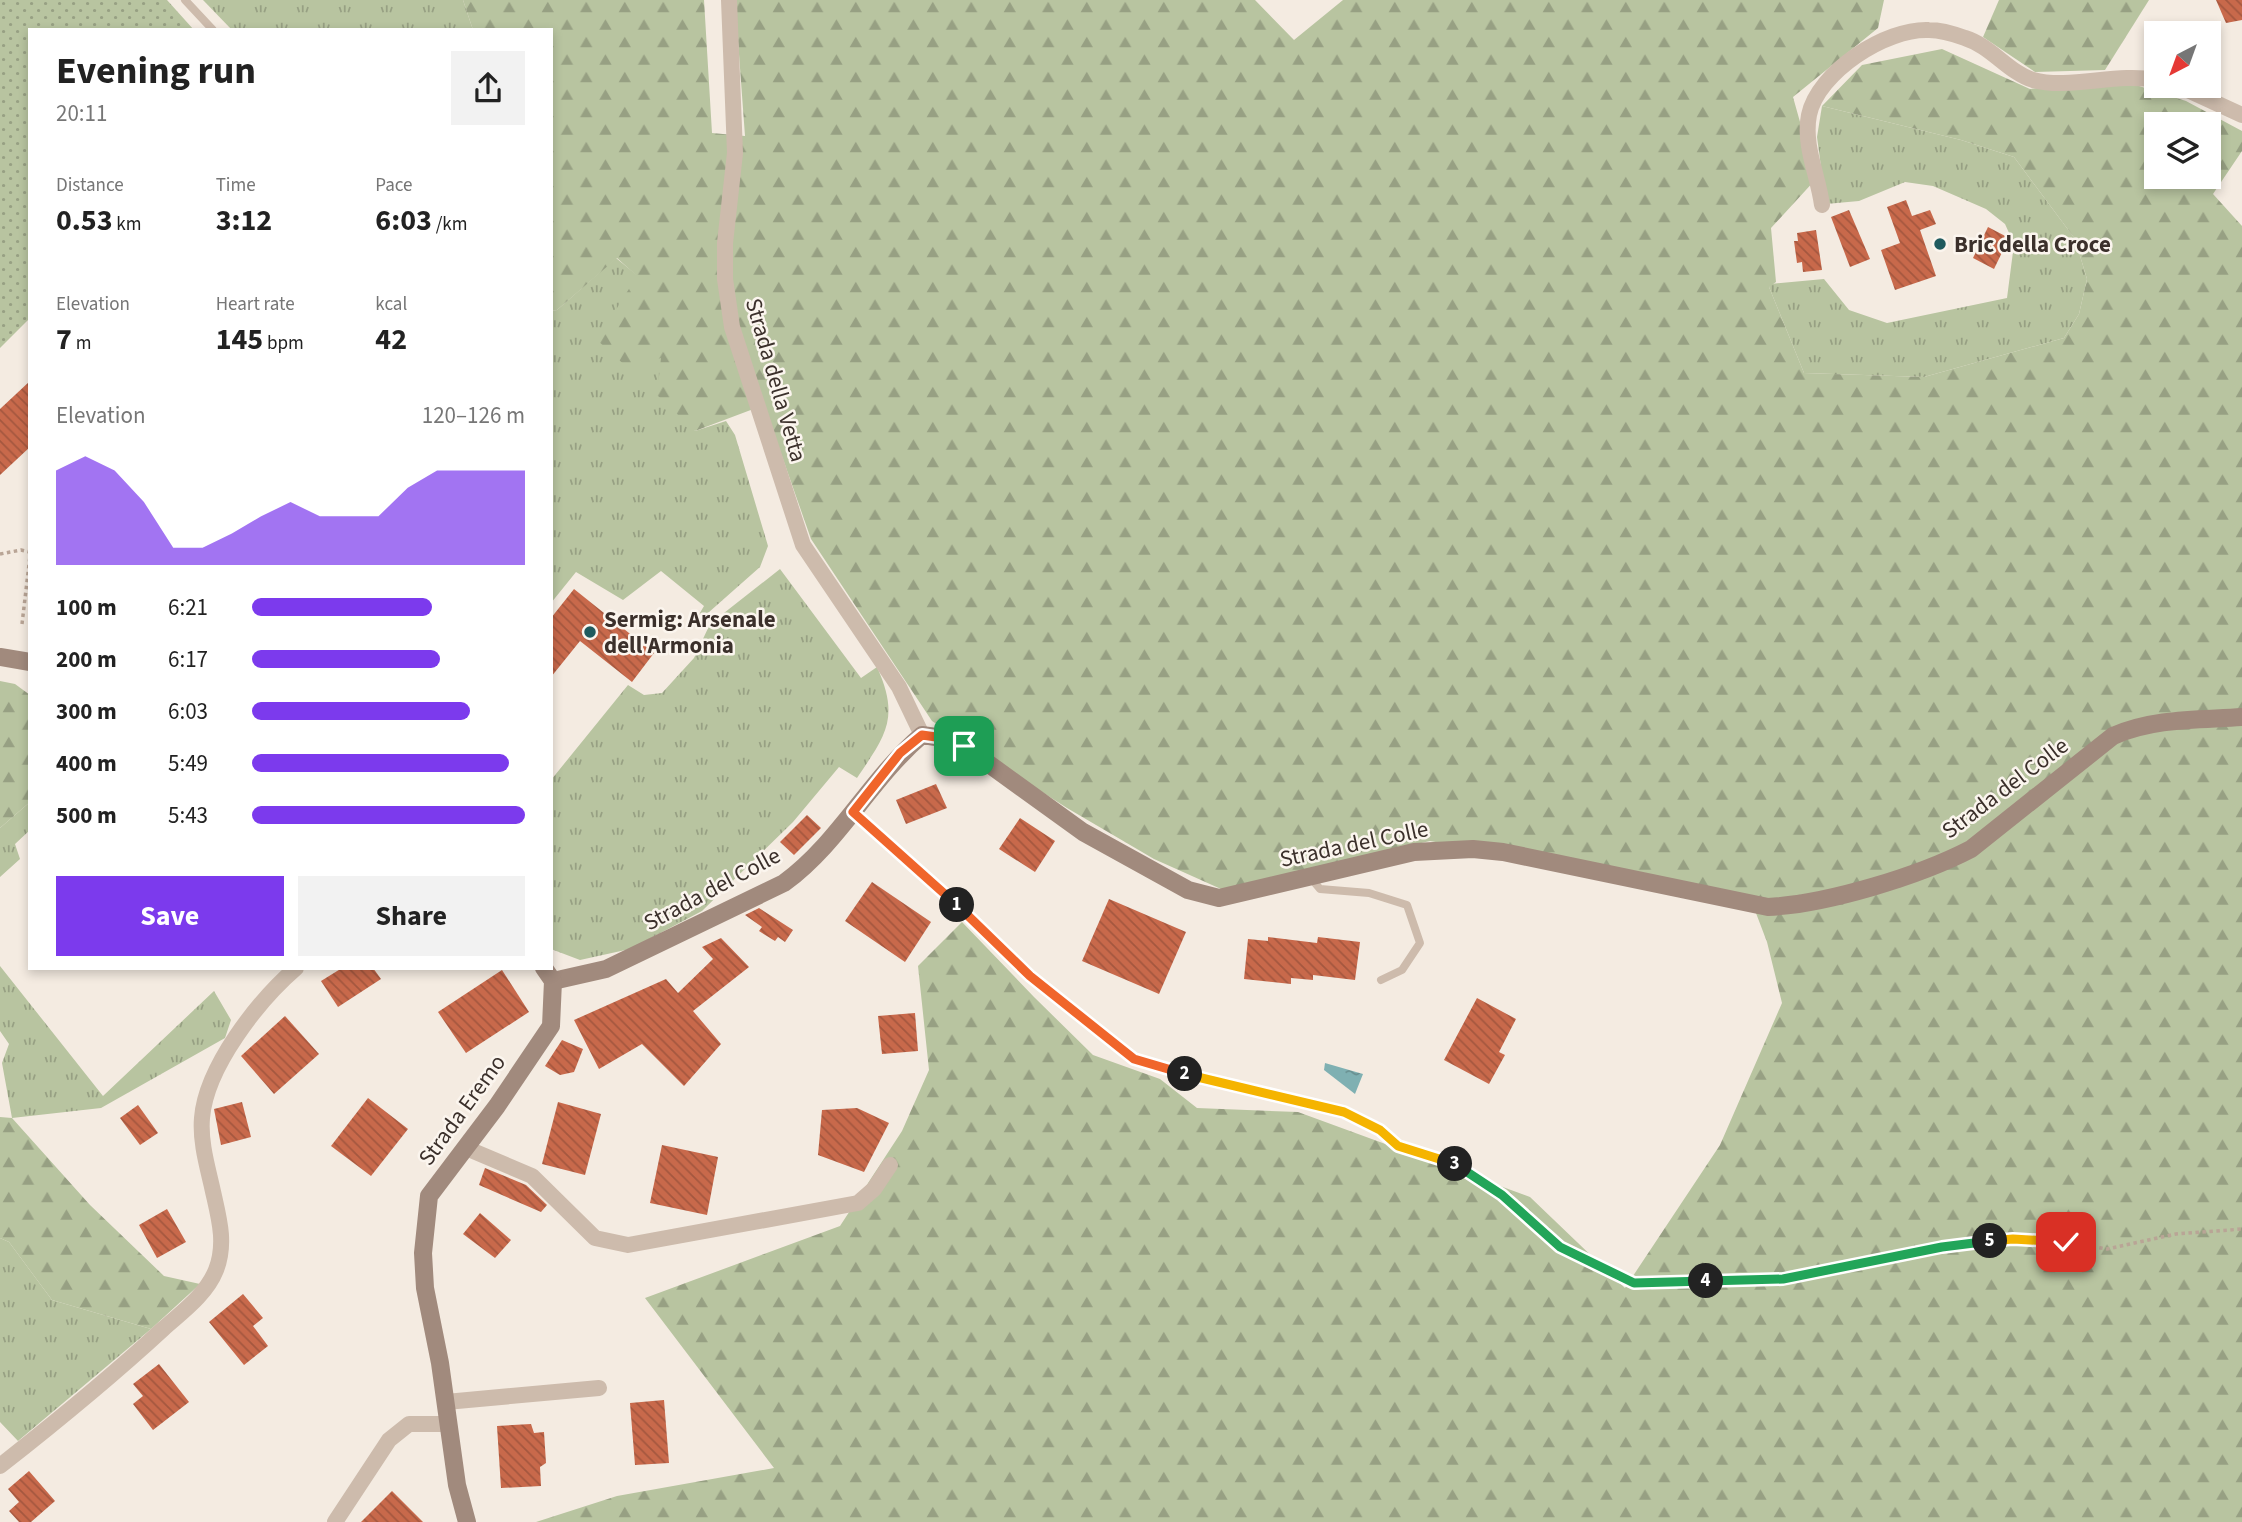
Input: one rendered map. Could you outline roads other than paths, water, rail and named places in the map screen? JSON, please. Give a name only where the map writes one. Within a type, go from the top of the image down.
[{"type":"street","name":"Strada della Vetta","points":[[729,0],[735,153],[725,243],[725,279],[732,327],[803,545],[899,687],[922,735]]},
{"type":"street","points":[[1822,205],[1809,145],[1810,114],[1816,98],[1837,70],[1874,46],[1911,32],[1928,30],[1967,38],[2032,79],[2062,82],[2105,77],[2144,79]]},
{"type":"street","points":[[2205,98],[2242,115]]},
{"type":"street","points":[[0,657],[28,663]]},
{"type":"street","name":"Strada del Colle","points":[[548,975],[607,968],[784,883],[807,866],[900,753],[922,735],[950,739],[964,746],[1083,832],[1188,890],[1219,898],[1414,852],[1473,849],[1503,852],[1768,907],[1784,906],[1917,874],[1971,849],[2113,736],[2129,729],[2148,724],[2242,717]]},
{"type":"street","points":[[0,1466],[138,1353],[196,1300],[215,1272],[223,1244],[204,1147],[201,1120],[205,1096],[239,1030],[271,990],[294,970]]},
{"type":"street","name":"Strada Eremo","points":[[467,1522],[425,1288],[423,1253],[429,1196],[551,1026],[548,975]]},
{"type":"street","points":[[466,1148],[532,1176],[595,1238],[628,1245],[858,1203],[874,1189],[890,1165]]},
{"type":"street","points":[[446,1402],[598,1388]]},
{"type":"street","points":[[335,1522],[389,1440],[409,1424],[448,1424]]},
{"type":"lane","points":[[185,0],[211,28]]},
{"type":"lane","points":[[853,812],[975,921]]},
{"type":"lane","points":[[1310,877],[1320,889],[1369,892],[1407,905],[1420,943],[1402,970],[1381,980]]},
{"type":"water","points":[[1325,1063],[1363,1074],[1355,1094],[1324,1070]]},
{"type":"place","name":"Bric della Croce","points":[[1940,244]]},
{"type":"place","name":"Sermig: Arsenale dell'Armonia","points":[[590,632]]}]
